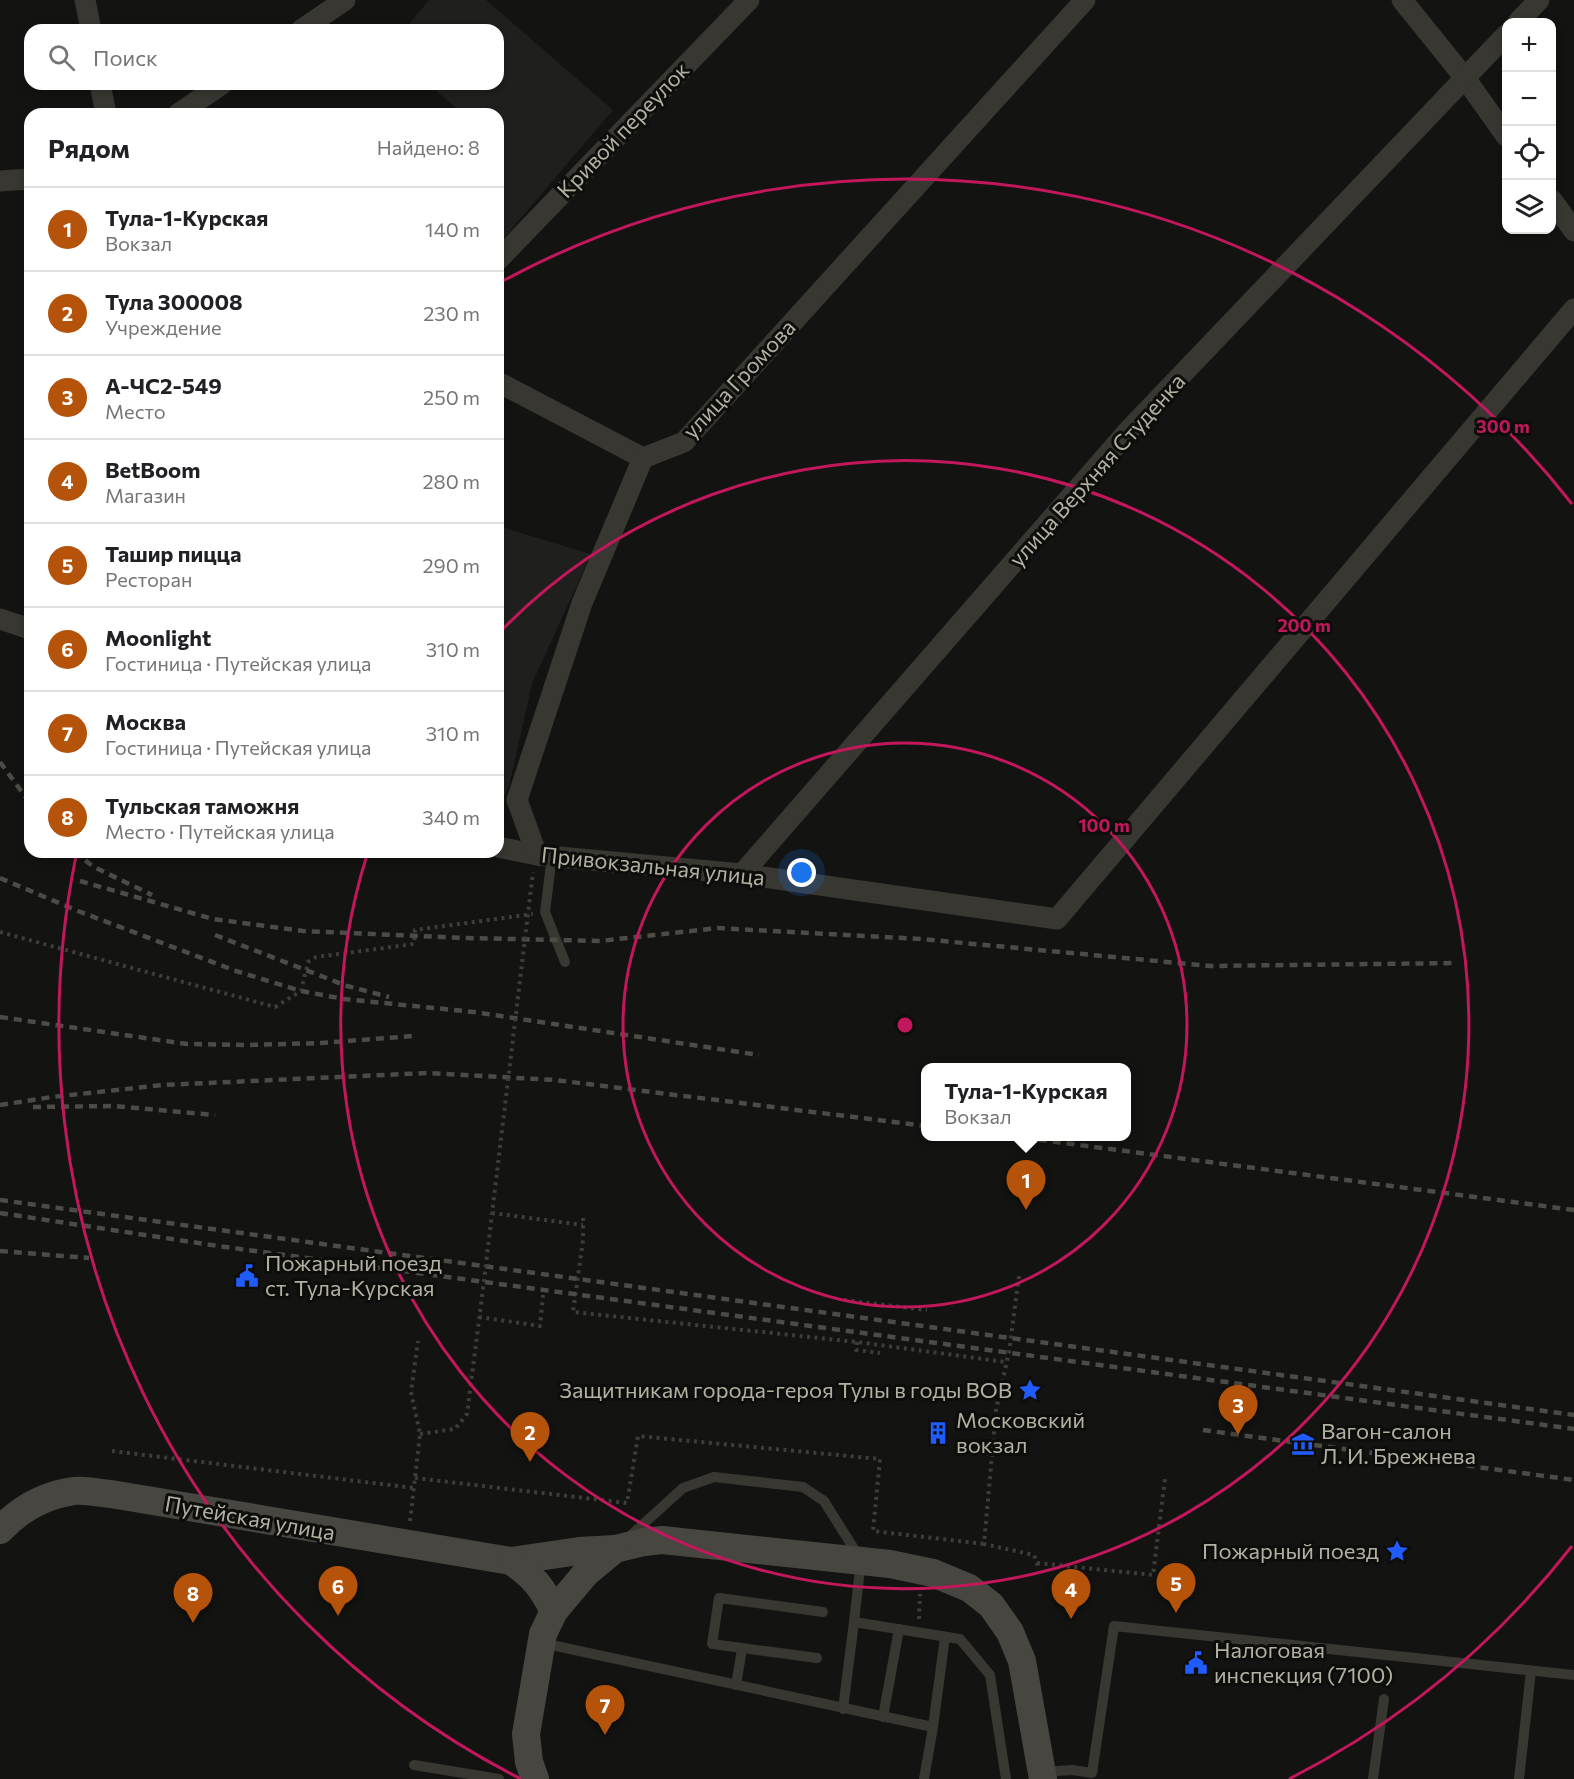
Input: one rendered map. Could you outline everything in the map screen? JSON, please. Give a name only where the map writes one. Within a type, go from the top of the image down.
[{"type":"street","points":[[85,0],[90,24]]},
{"type":"street","points":[[310,24],[345,0]]},
{"type":"street","name":"Кривой переулок","points":[[504,254],[749,0]]},
{"type":"street","name":"улица Громова","points":[[643,458],[684,442],[1085,0]]},
{"type":"street","points":[[1402,0],[1466,78],[1502,130]]},
{"type":"street","points":[[1522,18],[1539,0]]},
{"type":"street","name":"улица Верхняя Cтуденка","points":[[742,874],[1128,431],[1502,38]]},
{"type":"street","points":[[101,90],[105,108]]},
{"type":"street","points":[[187,108],[213,90]]},
{"type":"street","points":[[0,181],[24,179]]},
{"type":"street","points":[[1556,207],[1574,231]]},
{"type":"street","name":"Привокзальная улица","points":[[504,850],[541,861],[742,874],[1057,919],[1574,309]]},
{"type":"street","points":[[504,385],[643,458],[582,603],[517,800],[541,861]]},
{"type":"street","points":[[0,619],[24,627]]},
{"type":"street","name":"Путейская улица","points":[[0,1530],[12,1517],[42,1498],[75,1491],[111,1494],[407,1545],[511,1560],[615,1549],[662,1540],[861,1560],[933,1573],[969,1588],[991,1605],[1010,1632],[1022,1661],[1043,1775]]},
{"type":"street","points":[[535,1779],[529,1762],[526,1734],[543,1634],[554,1611],[586,1573],[615,1549]]},
{"type":"street","points":[[511,1560],[532,1576],[544,1591],[554,1611]]},
{"type":"lane","points":[[541,861],[544,912],[565,962]]},
{"type":"lane","points":[[615,1549],[683,1488],[714,1478],[803,1487],[824,1502],[861,1560],[843,1708]]},
{"type":"lane","points":[[817,1658],[712,1644],[719,1598],[823,1612]]},
{"type":"lane","points":[[854,1622],[960,1639],[990,1675],[1006,1779]]},
{"type":"lane","points":[[1043,1775],[1072,1770],[1092,1773],[1114,1626],[1574,1675]]},
{"type":"lane","points":[[883,1717],[899,1629]]},
{"type":"lane","points":[[924,1779],[945,1637]]},
{"type":"lane","points":[[542,1643],[933,1727]]},
{"type":"lane","points":[[736,1685],[742,1649]]},
{"type":"lane","points":[[1519,1779],[1531,1671]]},
{"type":"lane","points":[[1373,1779],[1384,1699]]},
{"type":"lane","points":[[414,1765],[499,1779]]},
{"type":"path","points":[[420,1434],[455,1429],[467,1414],[492,1213],[541,861]]},
{"type":"path","points":[[0,933],[275,1007],[301,991],[308,962],[316,957],[414,944],[415,930],[544,912]]},
{"type":"path","points":[[492,1213],[583,1225]]},
{"type":"path","points":[[583,1218],[583,1240],[573,1312],[857,1342],[1006,1362]]},
{"type":"path","points":[[1019,1276],[1013,1332],[996,1410],[984,1544],[1034,1555],[1038,1565],[1153,1575],[1165,1479]]},
{"type":"path","points":[[479,1317],[540,1326],[543,1295]]},
{"type":"path","points":[[844,1300],[927,1310]]},
{"type":"path","points":[[407,1545],[420,1434],[411,1392],[418,1341]]},
{"type":"path","points":[[857,1342],[856,1350],[880,1353]]},
{"type":"path","points":[[112,1450],[414,1488]]},
{"type":"path","points":[[972,1453],[992,1454]]},
{"type":"path","points":[[1384,1699],[1389,1655]]},
{"type":"shaded area","points":[[429,0],[486,0],[613,110],[504,238],[504,108],[454,108],[435,90],[504,90],[504,24],[409,24]]},
{"type":"shaded area","points":[[504,528],[591,554],[532,684],[510,782],[504,797]]},
{"type":"railway","points":[[0,762],[24,795]]},
{"type":"railway","points":[[82,858],[94,867],[152,895]]},
{"type":"railway","points":[[0,878],[78,911],[236,971],[301,991],[344,999],[474,1012],[759,1055]]},
{"type":"railway","points":[[80,881],[213,919],[303,931],[600,941],[718,928],[921,939],[1210,966],[1456,963]]},
{"type":"railway","points":[[215,935],[347,986],[389,997]]},
{"type":"railway","points":[[0,1017],[187,1044],[321,1043],[413,1036]]},
{"type":"railway","points":[[0,1105],[163,1085],[427,1073],[555,1080],[921,1125]]},
{"type":"railway","points":[[33,1107],[113,1106],[215,1115]]},
{"type":"railway","points":[[1049,1141],[1574,1210]]},
{"type":"railway","points":[[0,1200],[1574,1415]]},
{"type":"railway","points":[[0,1213],[218,1246],[1574,1429]]},
{"type":"railway","points":[[0,1251],[89,1258]]},
{"type":"railway","points":[[1203,1430],[1574,1480]]},
{"type":"place","name":"Тула-1-Курская","points":[[1026,1210]]},
{"type":"place","name":"Пожарный поезд ст. Тула-Курская","points":[[247,1276]]},
{"type":"place","name":"Защитникам города-героя Тулы в годы ВОВ","points":[[1030,1390]]},
{"type":"place","name":"Московский вокзал","points":[[938,1433]]},
{"type":"place","name":"А-ЧС2-549","points":[[1238,1435]]},
{"type":"place","name":"Вагон-салон Л. И. Брежнева","points":[[1303,1444]]},
{"type":"place","name":"Тула 300008","points":[[530,1462]]},
{"type":"place","name":"Пожарный поезд","points":[[1397,1551]]},
{"type":"place","name":"Ташир пицца","points":[[1176,1613]]},
{"type":"place","name":"Moonlight","points":[[338,1616]]},
{"type":"place","name":"BetBoom","points":[[1071,1619]]},
{"type":"place","name":"Тульская таможня","points":[[193,1623]]},
{"type":"place","name":"Налоговая инспекция (7100)","points":[[1196,1663]]},
{"type":"place","name":"Москва","points":[[605,1735]]}]
